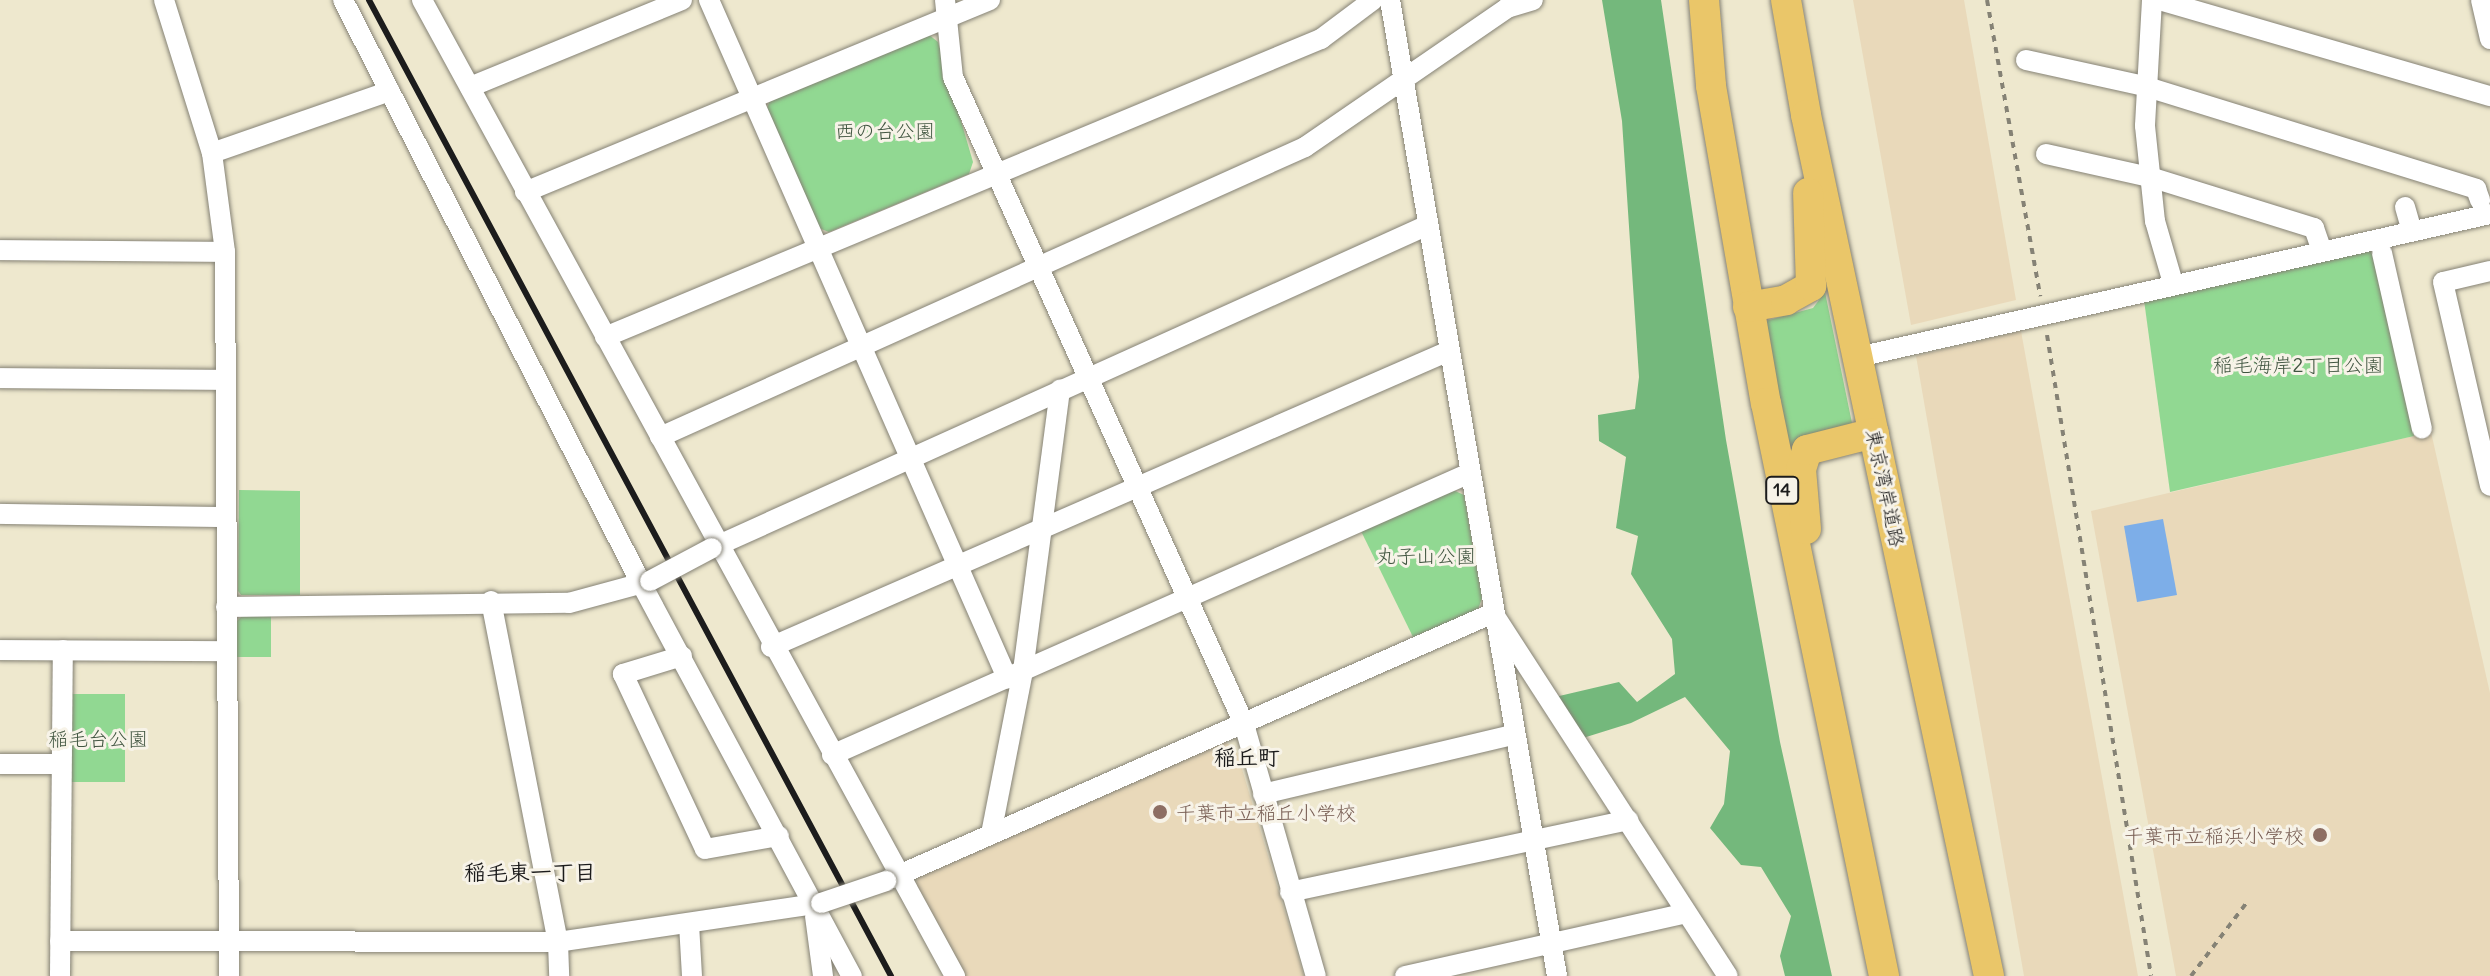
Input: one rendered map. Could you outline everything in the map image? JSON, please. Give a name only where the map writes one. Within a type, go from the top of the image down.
[{"type":"highway","name":"14","points":[[1704,0],[1711,86],[1748,307],[1804,603],[1884,976]]},
{"type":"highway","name":"東京湾岸道路","points":[[1786,0],[1806,115],[1989,976]]},
{"type":"highway","points":[[1748,307],[1786,300],[1811,286],[1806,115]]},
{"type":"highway","points":[[1804,603],[1803,456],[1813,446],[1874,433]]},
{"type":"street","points":[[164,0],[212,153],[225,252],[229,976]]},
{"type":"street","points":[[343,0],[682,656],[818,904],[852,976]]},
{"type":"street","points":[[422,0],[832,755],[893,878],[955,976]]},
{"type":"street","points":[[470,87],[682,0]]},
{"type":"street","points":[[709,0],[814,248],[958,566],[1015,674]]},
{"type":"street","points":[[945,0],[953,77],[1244,724],[1316,976]]},
{"type":"street","points":[[525,192],[990,0]]},
{"type":"street","points":[[605,337],[1321,39],[1373,0]]},
{"type":"street","points":[[1390,0],[1406,78],[1513,735],[1535,841],[1557,976]]},
{"type":"street","points":[[660,437],[1305,147],[1507,8],[1533,0]]},
{"type":"street","points":[[2152,0],[2144,86],[2150,177],[2155,221],[2173,283]]},
{"type":"street","points":[[2159,0],[2490,96]]},
{"type":"street","points":[[2481,0],[2490,35]]},
{"type":"street","points":[[1858,357],[2412,231],[2485,207],[2476,189],[2144,86],[2026,60]]},
{"type":"street","points":[[212,153],[390,91]]},
{"type":"street","points":[[2046,154],[2150,177],[2314,228],[2322,251]]},
{"type":"street","points":[[2405,207],[2412,231]]},
{"type":"street","points":[[226,607],[491,601],[569,603],[646,583],[716,545],[909,456],[1428,225]]},
{"type":"street","points":[[0,250],[225,252]]},
{"type":"street","points":[[2382,253],[2422,429]]},
{"type":"street","points":[[2490,271],[2443,282],[2490,486]]},
{"type":"street","points":[[771,647],[1449,351]]},
{"type":"street","points":[[0,378],[226,380]]},
{"type":"street","points":[[991,834],[1015,674],[1045,528],[1060,389]]},
{"type":"street","points":[[832,755],[1470,473]]},
{"type":"street","points":[[0,514],[226,517]]},
{"type":"street","points":[[491,601],[558,942],[559,976]]},
{"type":"street","points":[[60,941],[558,942],[818,904],[893,878],[1493,613]]},
{"type":"street","points":[[1493,613],[1728,976]]},
{"type":"street","points":[[0,650],[226,651]]},
{"type":"street","points":[[60,976],[63,650]]},
{"type":"street","points":[[682,656],[623,674],[705,849],[779,836]]},
{"type":"street","points":[[1263,794],[1513,735]]},
{"type":"street","points":[[0,764],[60,764]]},
{"type":"street","points":[[1290,892],[1628,820]]},
{"type":"street","points":[[818,904],[823,976]]},
{"type":"street","points":[[1405,976],[1686,913]]},
{"type":"street","points":[[689,924],[692,976]]},
{"type":"path","points":[[1987,0],[2041,302]]},
{"type":"path","points":[[2045,323],[2151,976]]},
{"type":"path","points":[[2191,976],[2248,901]]},
{"type":"shaded area","points":[[1853,0],[1964,0],[2016,300],[1911,325]]},
{"type":"shaded area","points":[[2021,331],[2138,976],[2024,976],[1916,356]]},
{"type":"shaded area","name":"千葉市立稲浜小学校","points":[[2431,432],[2490,693],[2490,976],[2176,976],[2091,511]]},
{"type":"shaded area","name":"千葉市立稲丘小学校","points":[[1225,742],[1236,749],[1304,976],[962,976],[914,890],[919,876]]},
{"type":"green space","points":[[1602,0],[1661,0],[1726,440],[1780,742],[1832,976],[1785,976],[1780,956],[1791,916],[1761,867],[1741,865],[1710,828],[1724,804],[1730,751],[1685,697],[1631,723],[1583,738],[1555,697],[1619,682],[1637,702],[1675,674],[1672,639],[1631,574],[1638,536],[1616,528],[1626,457],[1599,441],[1598,415],[1635,409],[1639,377],[1622,121]]},
{"type":"green space","name":"西の台公園","points":[[928,34],[938,42],[973,162],[969,174],[829,232],[816,227],[765,114],[770,100]]},
{"type":"green space","name":"稲毛海岸2丁目公園","points":[[2371,247],[2414,436],[2170,492],[2144,300]]},
{"type":"green space","points":[[1825,292],[1852,423],[1790,452],[1765,321],[1813,308]]},
{"type":"green space","points":[[239,490],[300,491],[300,595],[241,595],[238,591]]},
{"type":"green space","name":"丸子山公園","points":[[1453,490],[1464,495],[1482,598],[1478,610],[1413,637],[1359,527]]},
{"type":"green space","points":[[242,616],[271,616],[271,657],[236,657],[236,622]]},
{"type":"green space","name":"稲毛台公園","points":[[71,694],[125,694],[125,782],[71,782]]},
{"type":"water","points":[[2163,519],[2177,595],[2137,602],[2124,526]]},
{"type":"railway","points":[[369,0],[891,976]]},
{"type":"place","name":"千葉市立稲丘小学校","points":[[1160,812]]},
{"type":"place","name":"千葉市立稲浜小学校","points":[[2320,835]]},
{"type":"district","name":"稲丘町","points":[[1247,758]]},
{"type":"district","name":"稲毛東一丁目","points":[[530,873]]}]
